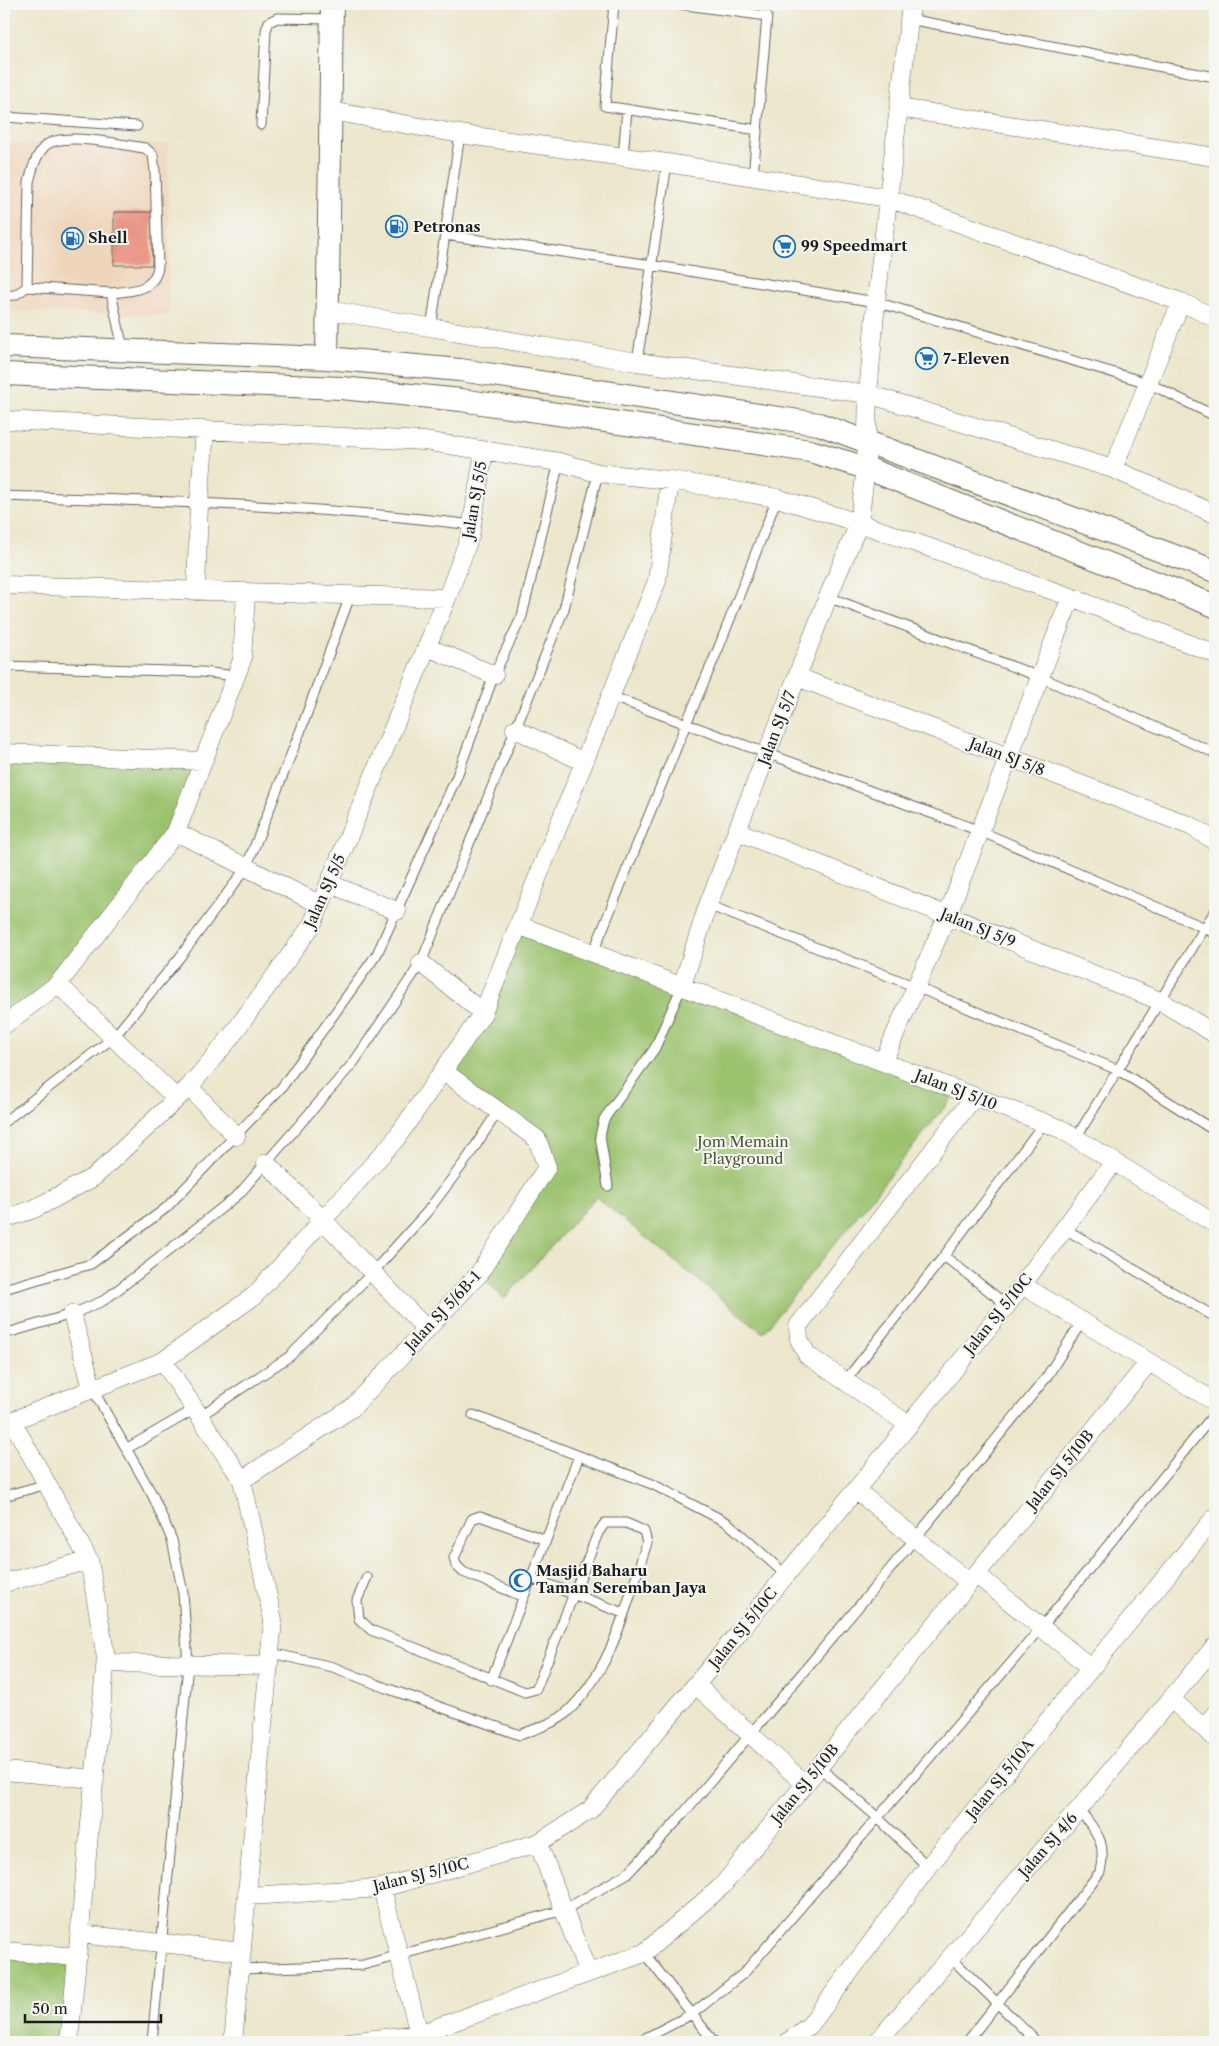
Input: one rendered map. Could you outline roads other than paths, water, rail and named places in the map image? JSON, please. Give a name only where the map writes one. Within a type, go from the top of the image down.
[{"type":"street","points":[[327,358],[332,11]]},
{"type":"street","name":"Jalan SJ 5/7","points":[[682,986],[708,905],[828,597],[859,523],[866,468],[868,394],[876,302],[910,11]]},
{"type":"street","points":[[899,108],[1215,157]]},
{"type":"street","points":[[331,111],[460,134],[888,198],[1181,302],[1215,318]]},
{"type":"street","points":[[1113,469],[1181,302]]},
{"type":"street","points":[[328,310],[431,329],[637,362],[868,394],[1113,469],[1215,514]]},
{"type":"street","points":[[4,346],[327,358],[460,370],[819,424],[1215,571]]},
{"type":"street","points":[[4,374],[341,388],[461,400],[810,452],[866,468],[1215,606]]},
{"type":"street","points":[[4,420],[424,441],[559,462],[598,473],[670,480],[777,498],[859,523],[1071,597],[1215,654]]},
{"type":"street","points":[[196,591],[199,504],[206,431]]},
{"type":"street","name":"Jalan SJ 5/5","points":[[4,1219],[34,1209],[94,1177],[182,1093],[230,1038],[312,926],[447,598],[470,536],[484,450]]},
{"type":"street","points":[[69,2042],[106,1663],[89,1560],[47,1484],[8,1421],[163,1361],[254,1296],[395,1140],[483,1013],[657,580],[670,480]]},
{"type":"street","points":[[4,585],[447,598]]},
{"type":"street","points":[[4,1025],[58,984],[176,832],[242,660],[246,593]]},
{"type":"street","points":[[883,1062],[947,916],[1071,597]]},
{"type":"street","points":[[426,648],[494,675]]},
{"type":"street","name":"Jalan SJ 5/8","points":[[797,677],[1191,826],[1215,841]]},
{"type":"street","points":[[515,729],[584,762]]},
{"type":"street","points":[[4,753],[203,761]]},
{"type":"street","name":"Jalan SJ 5/9","points":[[737,831],[1160,1000],[1215,1034]]},
{"type":"street","points":[[176,832],[321,905]]},
{"type":"street","points":[[330,884],[396,911]]},
{"type":"street","name":"Jalan SJ 5/10","points":[[518,925],[1061,1129],[1215,1224]]},
{"type":"street","points":[[421,963],[483,1013]]},
{"type":"street","points":[[58,984],[114,1037],[236,1136]]},
{"type":"street","name":"Jalan SJ 5/6B-1","points":[[242,1480],[352,1408],[478,1275],[547,1167],[537,1139],[443,1071]]},
{"type":"street","points":[[909,1424],[846,1380],[807,1356],[799,1339],[798,1326],[974,1097]]},
{"type":"street","name":"Jalan SJ 5/10C","points":[[247,1896],[382,1888],[538,1843],[590,1810],[696,1685],[1007,1304],[1114,1162]]},
{"type":"street","points":[[266,1163],[324,1220],[426,1329]]},
{"type":"street","points":[[1022,1285],[1215,1402]]},
{"type":"street","points":[[72,1314],[92,1388]]},
{"type":"street","points":[[163,1361],[242,1480],[273,1620],[233,2042]]},
{"type":"street","name":"Jalan SJ 5/10B","points":[[348,2042],[419,2038],[644,1953],[722,1886],[1149,1362]]},
{"type":"street","points":[[856,1490],[915,1538],[1042,1627],[1091,1668]]},
{"type":"street","name":"Jalan SJ 5/10A","points":[[788,2042],[810,2026],[928,1867],[1215,1517]]},
{"type":"street","points":[[4,1583],[89,1560]]},
{"type":"street","name":"Jalan SJ 4/6","points":[[877,2042],[1079,1809],[1215,1646]]},
{"type":"street","points":[[106,1663],[188,1664],[270,1660]]},
{"type":"street","points":[[696,1685],[805,1784]]},
{"type":"street","points":[[1171,1699],[1210,1733],[1215,1714]]},
{"type":"street","points":[[4,1771],[95,1780]]},
{"type":"street","points":[[538,1843],[588,1973]]},
{"type":"street","points":[[382,1888],[419,2038]]},
{"type":"street","points":[[80,1934],[161,1944],[241,1961]]},
{"type":"street","points":[[4,1951],[78,1957]]},
{"type":"lane","points":[[614,4],[606,106],[758,130]]},
{"type":"lane","points":[[679,4],[767,16],[754,177]]},
{"type":"lane","points":[[261,125],[266,30],[269,22],[277,18],[332,11]]},
{"type":"lane","points":[[910,11],[1215,77]]},
{"type":"lane","points":[[623,158],[627,109]]},
{"type":"lane","points":[[4,118],[137,126]]},
{"type":"lane","points":[[431,329],[460,134]]},
{"type":"lane","points":[[4,296],[15,295],[27,287],[111,294],[129,292],[151,284],[156,276],[158,267],[156,171],[153,155],[145,148],[73,139],[52,141],[44,148],[33,166],[29,182],[27,287]]},
{"type":"lane","points":[[637,362],[667,164]]},
{"type":"lane","points":[[445,235],[652,265],[876,302],[1148,383],[1215,416]]},
{"type":"lane","points":[[111,294],[124,350]]},
{"type":"lane","points":[[4,1290],[91,1264],[166,1208],[282,1087],[377,954],[457,776],[494,675],[522,616],[559,462]]},
{"type":"lane","points":[[4,1334],[72,1314],[103,1302],[239,1194],[354,1062],[421,963],[564,609],[598,473]]},
{"type":"lane","points":[[4,496],[394,515],[472,525]]},
{"type":"lane","points":[[593,953],[723,638],[777,498]]},
{"type":"lane","points":[[4,1122],[114,1037],[180,958],[246,868],[300,732],[350,596]]},
{"type":"lane","points":[[828,597],[1040,677],[1215,753]]},
{"type":"lane","points":[[4,666],[202,672],[236,676]]},
{"type":"lane","points":[[610,696],[980,831],[1215,934]]},
{"type":"lane","points":[[708,905],[916,987],[1118,1070],[1215,1131]]},
{"type":"lane","points":[[1076,1138],[1215,911]]},
{"type":"lane","points":[[608,1186],[600,1136],[604,1119],[655,1048],[682,986]]},
{"type":"lane","points":[[126,1449],[197,1413],[290,1356],[373,1272],[427,1212],[469,1156],[498,1111]]},
{"type":"lane","points":[[846,1380],[944,1256],[1044,1123]]},
{"type":"lane","points":[[1065,1228],[1215,1318]]},
{"type":"lane","points":[[944,1256],[1007,1304]]},
{"type":"lane","points":[[241,1961],[363,1966],[564,1910],[628,1873],[677,1821],[886,1574],[1046,1378],[1082,1321]]},
{"type":"lane","points":[[92,1388],[153,1496],[172,1540],[183,1593],[188,1664],[152,2042]]},
{"type":"lane","points":[[638,2042],[692,2014],[744,1973],[1042,1627],[1215,1413]]},
{"type":"lane","points":[[473,1415],[652,1484],[728,1523],[786,1575]]},
{"type":"lane","points":[[492,1680],[579,1456]]},
{"type":"lane","points":[[4,1496],[47,1484]]},
{"type":"lane","points":[[524,1597],[463,1572],[456,1565],[454,1558],[472,1519],[480,1516],[546,1540]]},
{"type":"lane","points":[[270,1660],[332,1667],[520,1735],[564,1716],[594,1681],[616,1634],[647,1543],[644,1531],[626,1523],[604,1523],[598,1533],[536,1689],[525,1692],[371,1630],[359,1619],[357,1600],[366,1577]]},
{"type":"lane","points":[[531,1578],[623,1613]]},
{"type":"lane","points":[[819,1767],[878,1817],[928,1867]]},
{"type":"lane","points":[[967,2042],[1100,1872],[1104,1854],[1100,1838],[1079,1809]]},
{"type":"lane","points":[[644,1953],[714,2042]]},
{"type":"lane","points":[[950,1957],[1037,2042]]},
{"type":"place","name":"Petronas","points":[[397,227]]},
{"type":"place","name":"Shell","points":[[72,238]]},
{"type":"place","name":"99 Speedmart","points":[[785,246]]},
{"type":"place","name":"7-Eleven","points":[[927,359]]},
{"type":"place","name":"Masjid Baharu Taman Seremban Jaya","points":[[520,1580]]},
{"type":"park label","name":"Jom Memain Playground","points":[[743,1150]]}]
